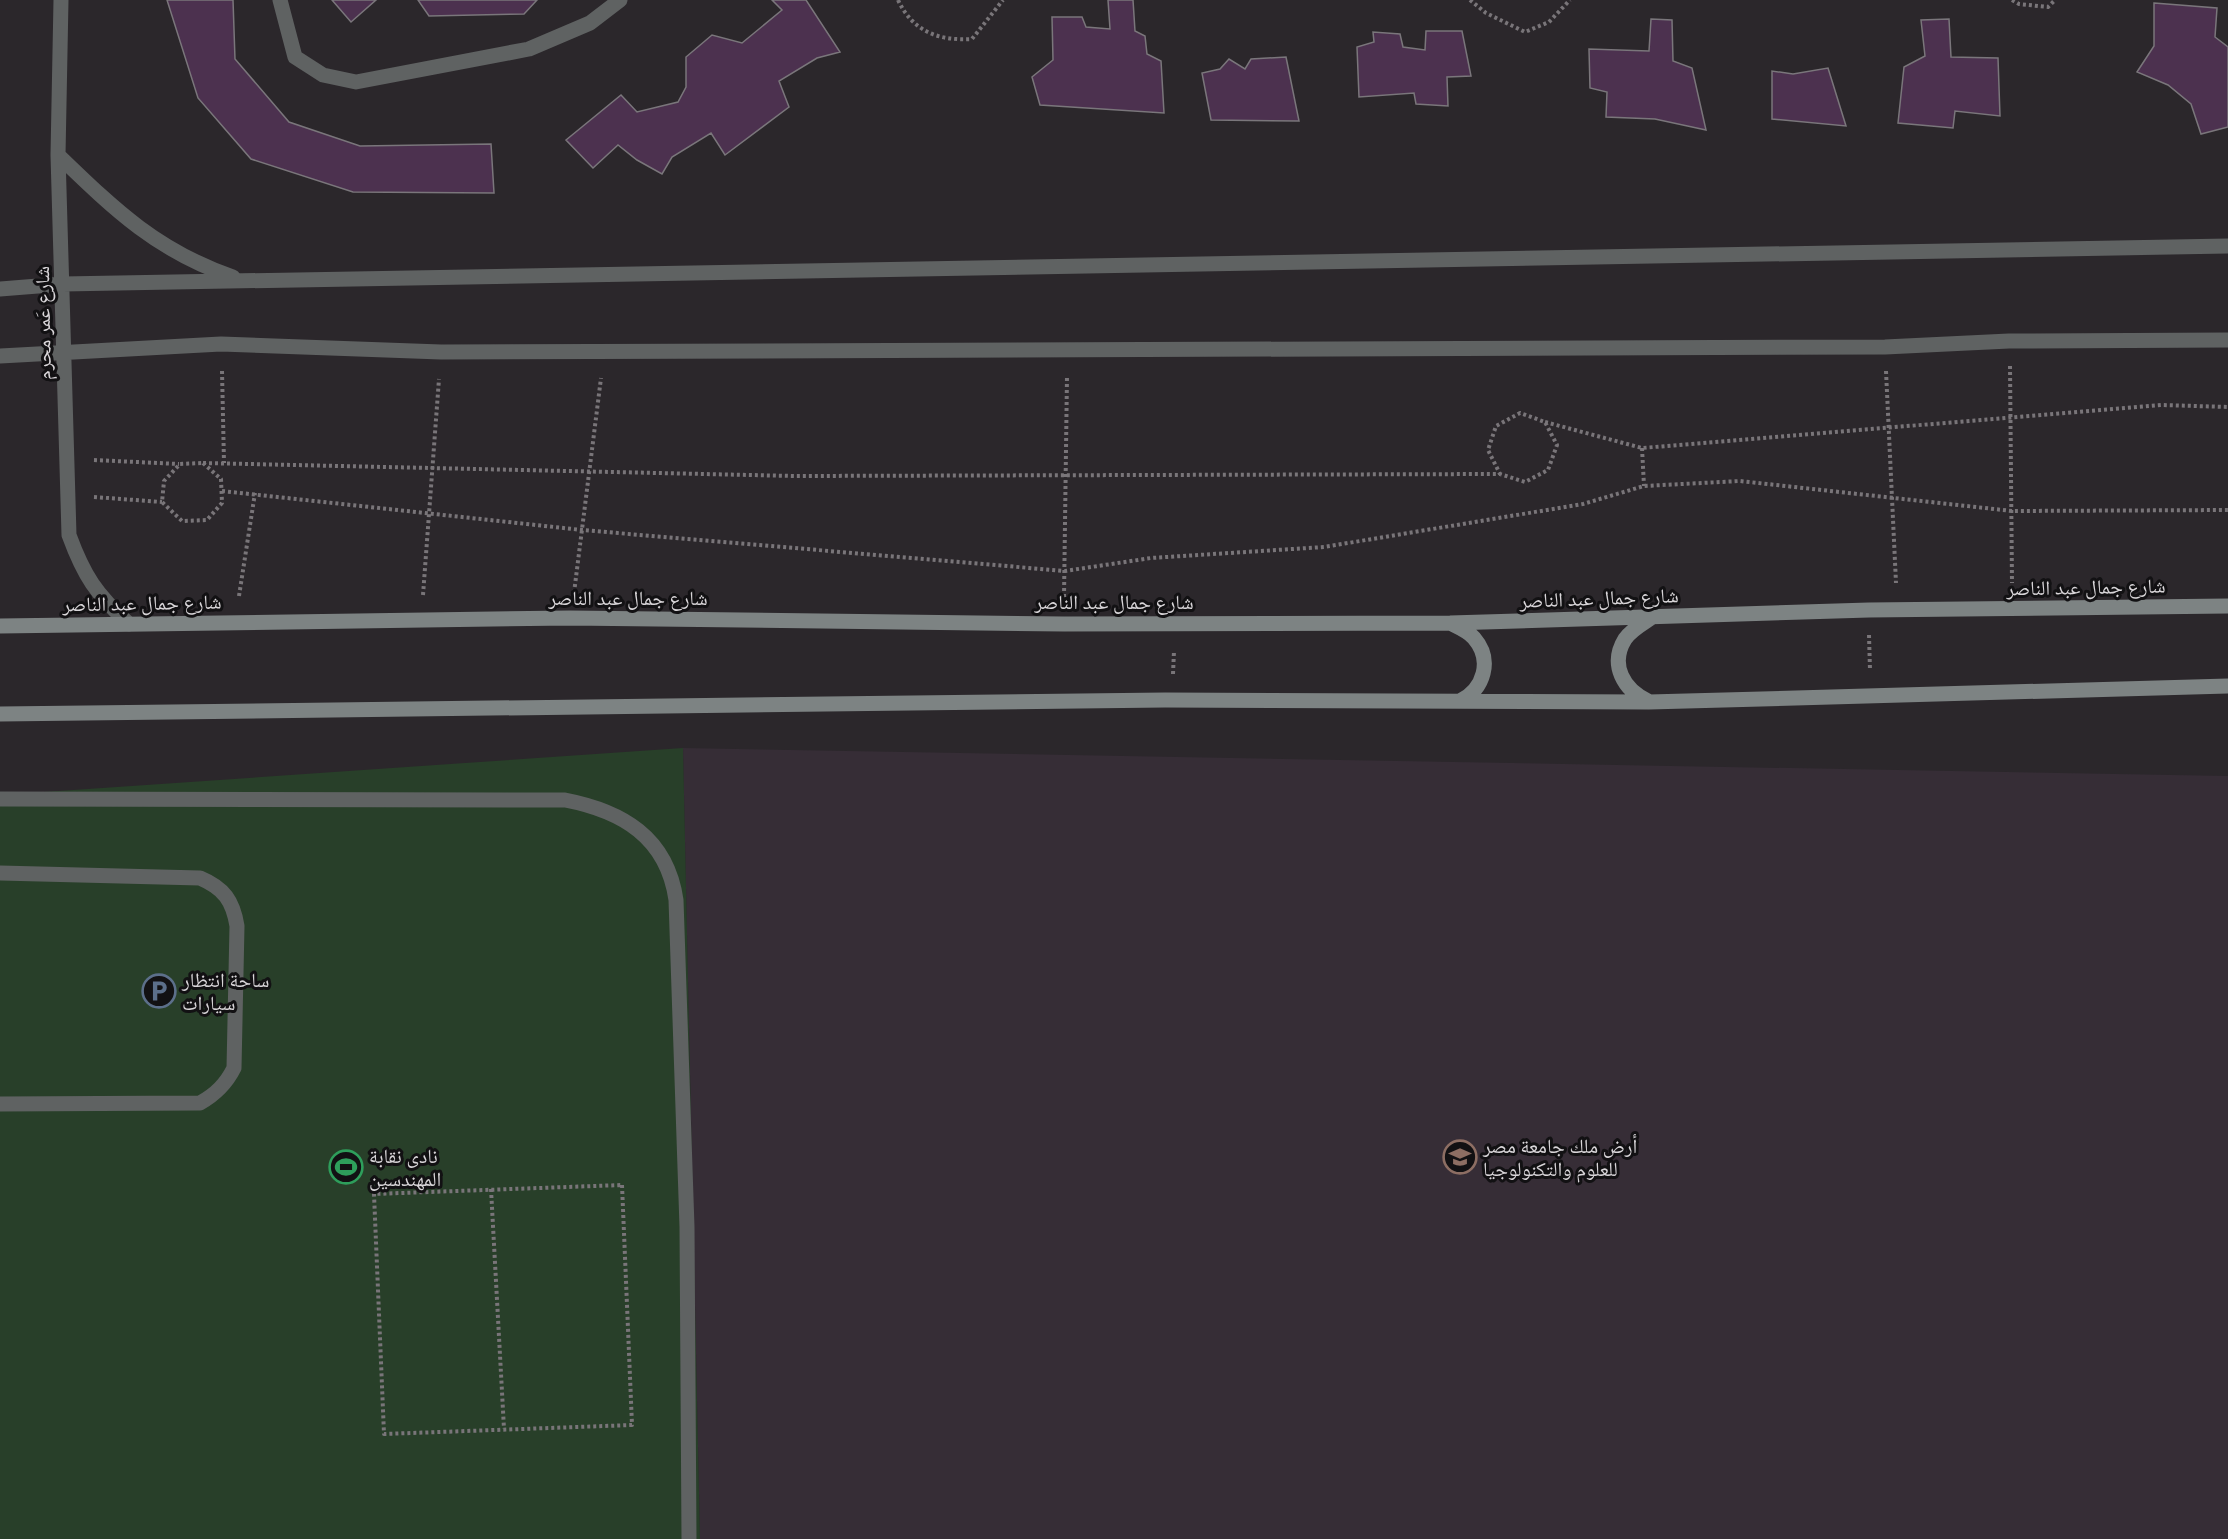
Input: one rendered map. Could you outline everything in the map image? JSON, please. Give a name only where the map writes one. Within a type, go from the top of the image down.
[{"type":"main road","name":"شارع جمال عبد الناصر","points":[[0,626],[570,618],[1064,624],[1450,623],[1869,610],[2228,606]]},
{"type":"main road","points":[[1648,702],[1627,688],[1620,676],[1618,663],[1625,639],[1651,618]]},
{"type":"main road","points":[[1450,623],[1473,637],[1481,648],[1484,660],[1480,686],[1460,701]]},
{"type":"main road","points":[[0,714],[1172,700],[1648,702],[1870,694],[2228,686]]},
{"type":"street","name":"شارع عَمر محرم","points":[[61,0],[58,155],[69,459],[69,535],[82,570],[103,600],[129,624]]},
{"type":"street","points":[[280,0],[295,57],[323,75],[356,82],[529,49],[590,23],[620,0]]},
{"type":"street","points":[[58,155],[148,237],[197,265],[245,281]]},
{"type":"street","points":[[0,289],[63,284],[2228,246]]},
{"type":"street","points":[[0,356],[221,344],[441,352],[1885,347],[2009,341],[2228,340]]},
{"type":"street","points":[[0,799],[565,800],[589,804],[612,813],[645,836],[659,851],[667,866],[676,900],[687,1227],[689,1539]]},
{"type":"street","points":[[0,873],[200,878],[216,884],[227,896],[234,910],[237,926],[234,1068],[228,1080],[210,1098],[200,1103],[0,1104]]},
{"type":"path","points":[[898,0],[910,21],[928,34],[950,40],[972,39],[1003,0]]},
{"type":"path","points":[[1470,0],[1486,13],[1525,32],[1550,22],[1570,0]]},
{"type":"path","points":[[2012,0],[2019,4],[2048,7],[2055,0]]},
{"type":"path","points":[[2009,341],[2012,609]]},
{"type":"path","points":[[221,344],[224,463]]},
{"type":"path","points":[[1885,347],[1898,610]]},
{"type":"path","points":[[1064,624],[1068,349]]},
{"type":"path","points":[[570,618],[605,351]]},
{"type":"path","points":[[421,620],[441,352]]},
{"type":"path","points":[[1500,474],[1488,450],[1496,426],[1520,414],[1642,448],[2162,405],[2228,407]]},
{"type":"path","points":[[69,459],[180,464],[224,463],[795,476],[1500,474],[1525,482],[1548,471],[1557,446],[1545,422]]},
{"type":"path","points":[[1642,448],[1644,486]]},
{"type":"path","points":[[69,494],[162,502],[182,521],[207,520],[222,503],[222,491],[221,479],[203,463]]},
{"type":"path","points":[[162,502],[164,481],[180,464]]},
{"type":"path","points":[[222,491],[582,530],[1065,571],[1150,558],[1324,547],[1583,504],[1644,486],[1740,481],[2012,511],[2228,510]]},
{"type":"path","points":[[235,623],[255,493]]},
{"type":"path","points":[[1869,610],[1870,694]]},
{"type":"path","points":[[1172,700],[1175,623]]},
{"type":"path","points":[[622,1185],[632,1425],[504,1429],[384,1434],[374,1194],[622,1185]]},
{"type":"path","points":[[491,1189],[504,1429]]},
{"type":"shaded area","name":"أرض ملك جامعة مصر للعلوم والتكنولوجيا","points":[[683,748],[2228,776],[2228,1539],[700,1539]]},
{"type":"green space","name":"نادى نقابة المهندسين","points":[[683,748],[700,1539],[0,1539],[0,795]]},
{"type":"building","points":[[167,0],[233,0],[235,59],[289,122],[360,146],[491,144],[494,193],[353,192],[251,159],[198,98]]},
{"type":"building","points":[[332,0],[376,0],[351,22]]},
{"type":"building","points":[[418,0],[537,0],[524,14],[429,16]]},
{"type":"building","points":[[772,0],[806,0],[840,52],[817,58],[779,81],[789,107],[725,155],[711,133],[672,157],[662,174],[637,160],[618,145],[593,168],[566,140],[621,95],[637,112],[678,102],[686,87],[686,57],[712,35],[742,43],[782,10]]},
{"type":"building","points":[[1108,0],[1133,0],[1135,31],[1145,36],[1147,54],[1161,61],[1164,113],[1040,105],[1032,77],[1053,60],[1052,17],[1082,17],[1086,27],[1110,29]]},
{"type":"building","points":[[2154,3],[2217,8],[2215,37],[2228,47],[2228,127],[2201,134],[2191,104],[2168,85],[2137,72],[2154,46]]},
{"type":"building","points":[[1651,19],[1672,20],[1673,61],[1692,68],[1706,130],[1655,119],[1606,117],[1607,92],[1590,88],[1589,49],[1649,51]]},
{"type":"building","points":[[1949,19],[1951,57],[1998,58],[2000,116],[1955,111],[1953,128],[1898,123],[1904,67],[1925,56],[1921,20]]},
{"type":"building","points":[[1426,31],[1462,31],[1471,76],[1447,77],[1448,106],[1416,104],[1414,93],[1359,97],[1357,47],[1374,42],[1373,32],[1400,34],[1403,47],[1425,50]]},
{"type":"building","points":[[1286,57],[1299,121],[1211,120],[1202,73],[1220,69],[1229,59],[1245,69],[1251,59]]},
{"type":"building","points":[[1828,68],[1846,126],[1772,119],[1772,71],[1793,74]]},
{"type":"place","name":"ساحة انتظار سيارات","points":[[159,991]]},
{"type":"place","name":"أرض ملك جامعة مصر للعلوم والتكنولوجيا","points":[[1460,1157]]},
{"type":"place","name":"نادى نقابة المهندسين","points":[[346,1167]]}]
